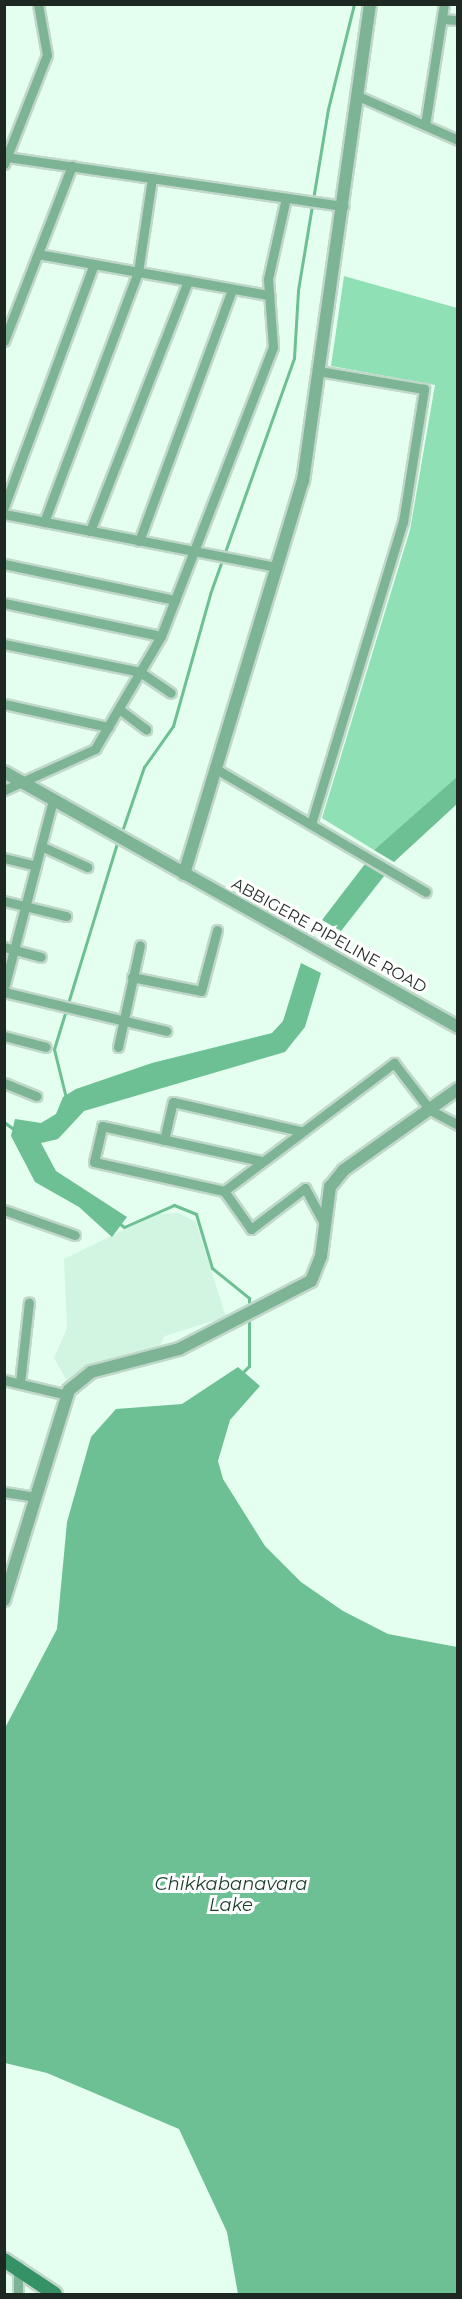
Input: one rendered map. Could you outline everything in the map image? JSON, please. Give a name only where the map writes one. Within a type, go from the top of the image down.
[{"type":"main road","points":[[4,2260],[18,2266],[55,2295]]},
{"type":"street","points":[[38,4],[47,55],[6,160],[72,166],[343,206]]},
{"type":"street","points":[[184,874],[303,481],[370,4]]},
{"type":"street","points":[[425,125],[444,4]]},
{"type":"street","points":[[442,19],[458,20]]},
{"type":"street","points":[[358,96],[458,140]]},
{"type":"street","points":[[4,341],[72,166]]},
{"type":"street","points":[[44,522],[138,272],[152,178]]},
{"type":"street","points":[[4,790],[19,779],[95,749],[161,636],[273,348],[269,295],[286,198]]},
{"type":"street","points":[[38,254],[269,295]]},
{"type":"street","points":[[4,507],[94,264]]},
{"type":"street","points":[[90,531],[188,281]]},
{"type":"street","points":[[139,541],[232,289]]},
{"type":"street","points":[[311,824],[403,522],[424,389],[319,371]]},
{"type":"street","points":[[4,514],[277,567]]},
{"type":"street","points":[[4,564],[175,600]]},
{"type":"street","points":[[4,603],[161,636]]},
{"type":"street","points":[[4,644],[140,672],[171,693]]},
{"type":"street","points":[[4,704],[108,727]]},
{"type":"street","points":[[119,709],[146,729]]},
{"type":"street","points":[[216,769],[426,892]]},
{"type":"street","name":"ABBIGERE PIPELINE ROAD","points":[[4,772],[458,1027]]},
{"type":"street","points":[[53,800],[26,906],[9,948],[4,990],[122,1018],[165,1031]]},
{"type":"street","points":[[41,846],[87,867]]},
{"type":"street","points":[[4,858],[36,866]]},
{"type":"street","points":[[4,901],[66,916]]},
{"type":"street","points":[[132,977],[201,991],[217,930]]},
{"type":"street","points":[[118,1047],[122,1018],[140,945]]},
{"type":"street","points":[[9,948],[41,957]]},
{"type":"street","points":[[4,1036],[46,1047]]},
{"type":"street","points":[[224,1191],[394,1063],[430,1110],[458,1125]]},
{"type":"street","points":[[4,1083],[36,1096]]},
{"type":"street","points":[[4,1600],[68,1395],[91,1372],[180,1348],[278,1298],[315,1275],[336,1179],[458,1089]]},
{"type":"street","points":[[164,1140],[174,1102],[301,1131]]},
{"type":"street","points":[[261,1161],[102,1126],[94,1162],[224,1191],[251,1228],[306,1188],[325,1225]]},
{"type":"street","points":[[4,1209],[75,1235]]},
{"type":"street","points":[[20,1383],[29,1302]]},
{"type":"street","points":[[4,1380],[68,1395]]},
{"type":"street","points":[[4,1492],[36,1497]]},
{"type":"street","points":[[18,2266],[18,2295]]},
{"type":"shaded area","points":[[344,276],[457,308],[458,777],[374,850],[322,818],[410,530],[435,385],[331,366]]},
{"type":"shaded area","points":[[179,1213],[196,1222],[226,1317],[165,1336],[160,1345],[96,1362],[67,1381],[54,1358],[67,1328],[64,1259],[156,1214]]},
{"type":"water","points":[[457,777],[457,804],[394,862],[374,850]]},
{"type":"water","points":[[368,860],[388,871],[341,931],[322,920]]},
{"type":"water","points":[[301,963],[321,973],[305,1027],[285,1052],[84,1111],[58,1139],[41,1143],[56,1171],[127,1217],[112,1237],[79,1207],[35,1182],[11,1136],[15,1119],[41,1123],[56,1114],[63,1097],[76,1089],[152,1063],[272,1033],[283,1021]]},
{"type":"water","name":"Chikkabanavara Lake","points":[[238,1367],[260,1386],[230,1420],[218,1461],[223,1479],[265,1546],[301,1582],[343,1611],[388,1634],[457,1647],[457,2294],[238,2294],[227,2232],[179,2129],[47,2073],[5,2063],[5,1728],[57,1629],[67,1522],[91,1437],[116,1409],[182,1404]]},
{"type":"waterway","points":[[121,834],[144,767],[173,726],[210,594],[294,358],[298,290],[328,109],[354,4]]},
{"type":"waterway","points":[[66,1098],[54,1049],[118,840]]},
{"type":"waterway","points":[[4,1122],[16,1131]]},
{"type":"waterway","points":[[120,1224],[124,1227],[174,1205],[196,1214],[212,1268],[249,1298],[249,1310]]},
{"type":"waterway","points":[[242,1373],[249,1366],[249,1317]]}]
